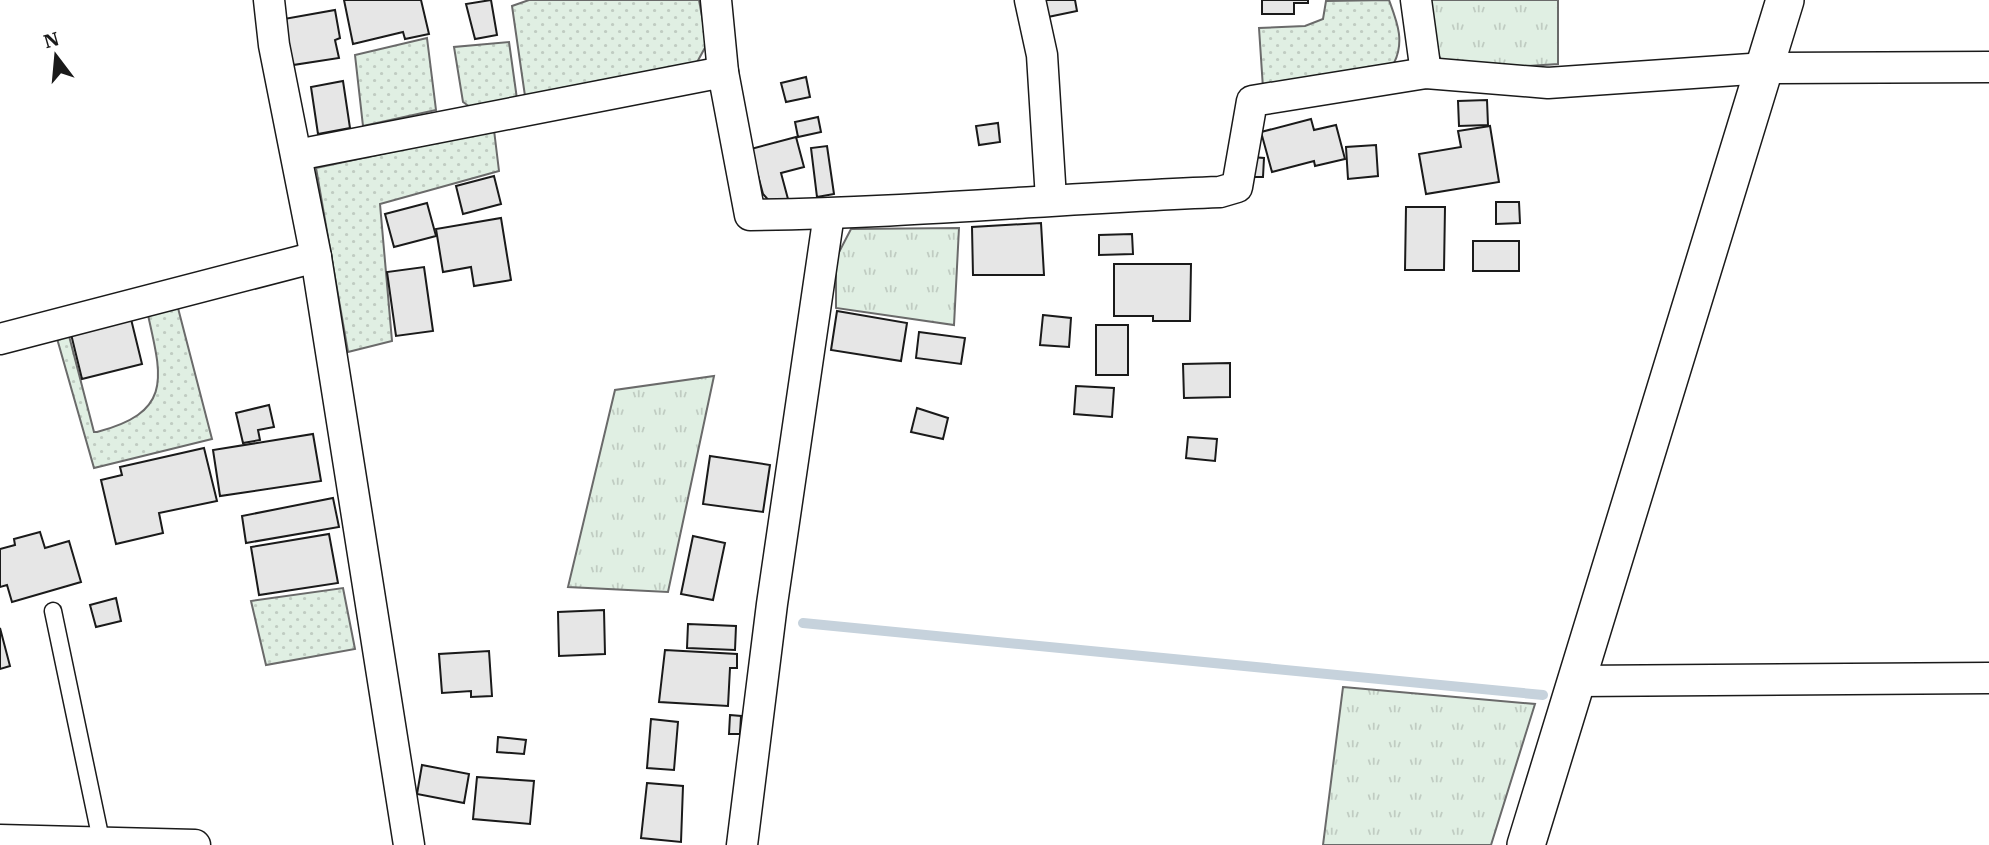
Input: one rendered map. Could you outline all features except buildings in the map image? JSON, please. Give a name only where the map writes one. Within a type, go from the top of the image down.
[{"type":"street","points":[[269,0],[274,46],[316,257],[409,845]]},
{"type":"street","points":[[716,0],[723,72],[750,215],[829,214],[1051,199],[1220,192],[1237,187],[1252,101],[1426,73],[1548,83],[1765,68],[1989,67]]},
{"type":"street","points":[[1030,0],[1042,55],[1051,199]]},
{"type":"street","points":[[1416,0],[1426,73]]},
{"type":"street","points":[[1526,845],[1785,0]]},
{"type":"street","points":[[297,155],[723,72]]},
{"type":"street","points":[[742,845],[772,604],[829,214]]},
{"type":"street","points":[[0,339],[316,257]]},
{"type":"street","points":[[1576,681],[1989,678]]},
{"type":"street","points":[[0,840],[101,840],[195,845]]},
{"type":"lane","points":[[53,611],[101,840]]},
{"type":"green space","points":[[529,0],[699,0],[707,44],[696,64],[525,96],[512,6]]},
{"type":"green space","points":[[1389,0],[1399,39],[1394,63],[1263,88],[1259,28],[1305,26],[1323,19],[1326,1]]},
{"type":"green space","points":[[1428,0],[1558,0],[1558,64],[1513,67],[1441,60],[1433,44]]},
{"type":"green space","points":[[427,38],[436,110],[363,126],[355,55]]},
{"type":"green space","points":[[509,42],[517,99],[470,107],[463,102],[454,47]]},
{"type":"green space","points":[[494,130],[499,171],[380,204],[392,341],[348,352],[316,168]]},
{"type":"green space","points":[[959,228],[954,325],[836,308],[836,258],[851,229]]},
{"type":"green space","points":[[178,308],[212,439],[94,468],[56,335],[68,332],[94,432],[97,432],[122,424],[139,414],[150,403],[156,390],[158,374],[148,315]]},
{"type":"green space","points":[[714,376],[668,592],[568,587],[615,390]]},
{"type":"green space","points":[[343,588],[355,649],[266,665],[251,601]]},
{"type":"green space","points":[[1343,687],[1535,704],[1491,845],[1323,845]]},
{"type":"waterway","points":[[803,623],[1543,695]]}]
